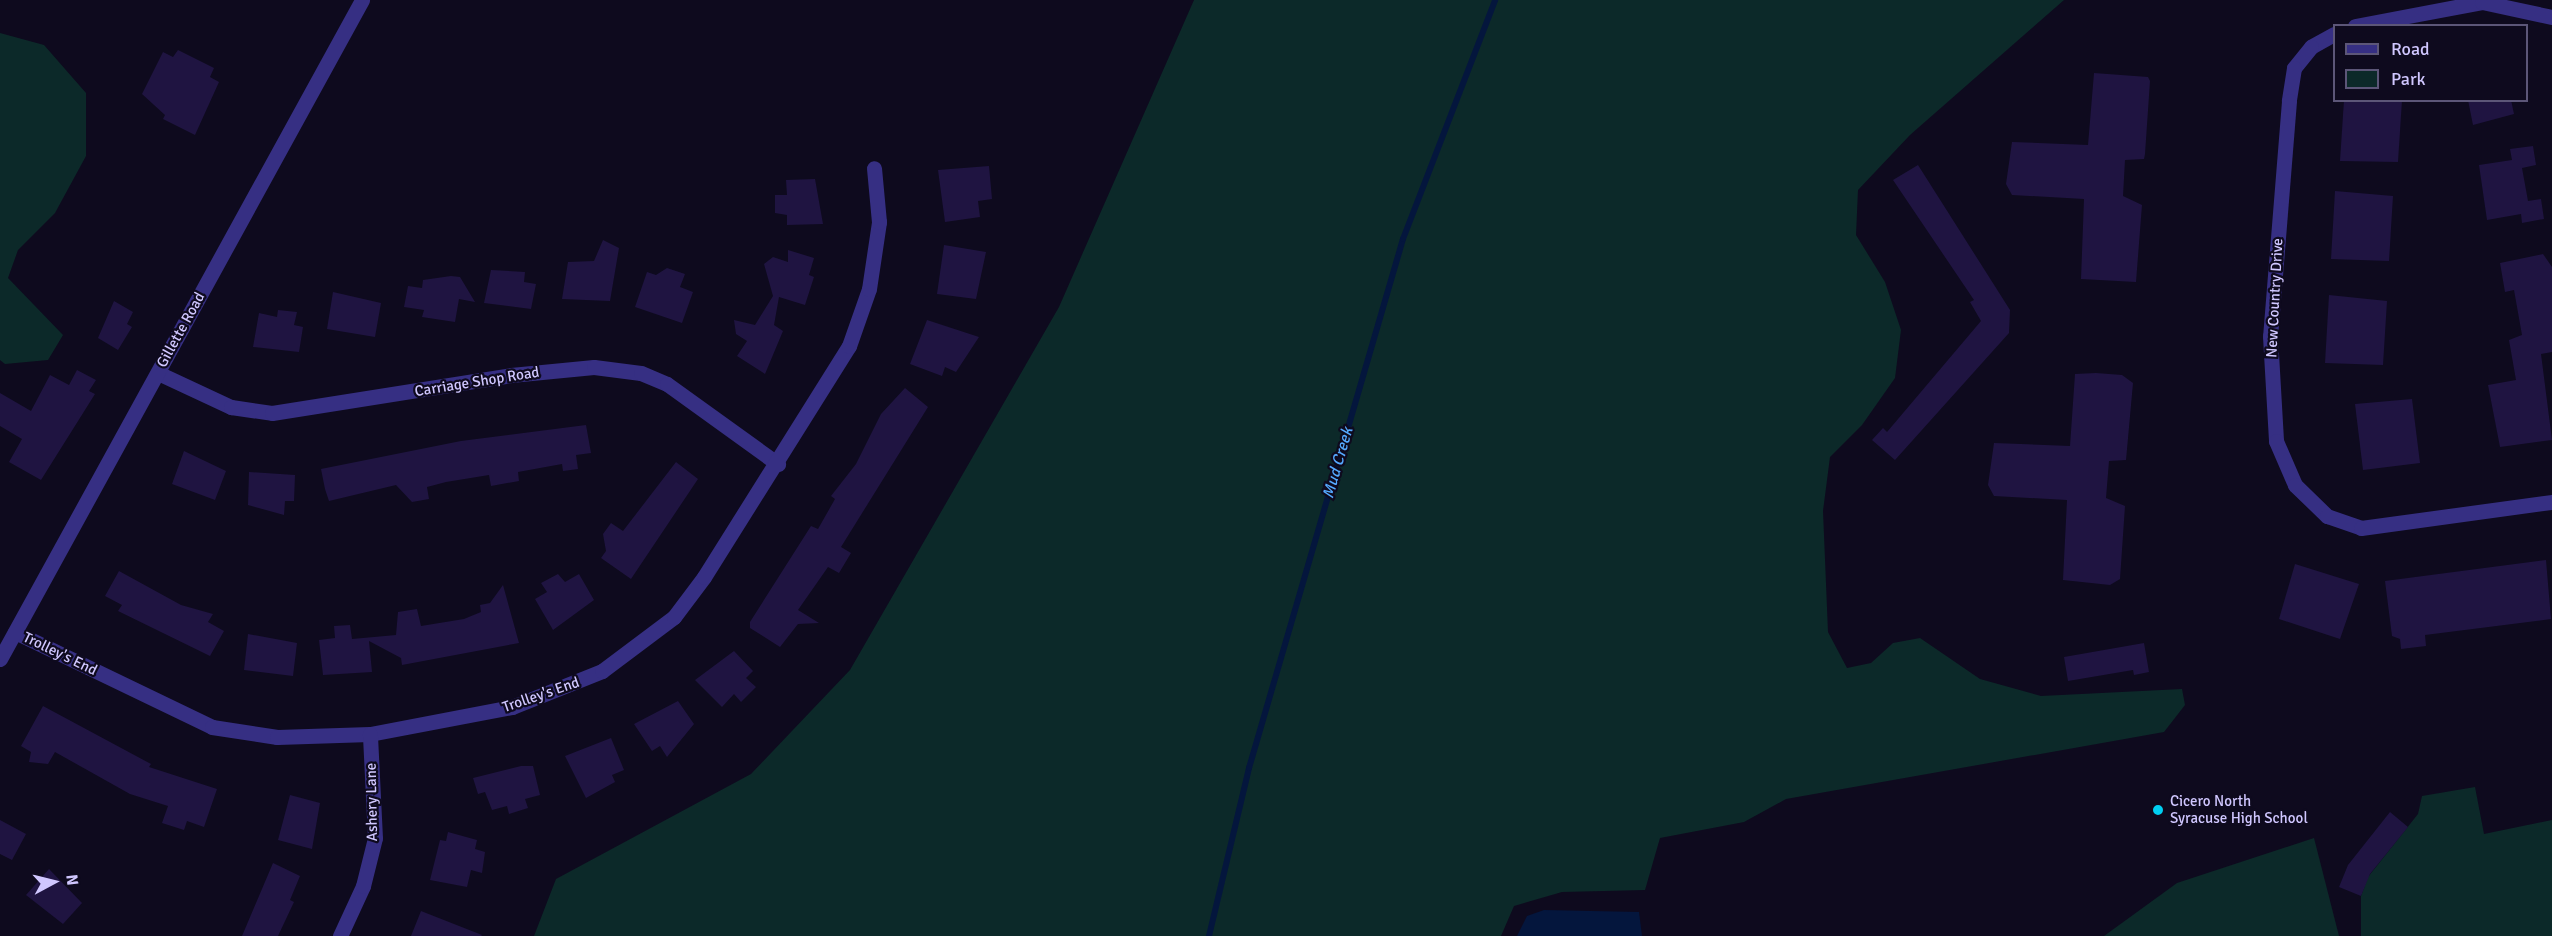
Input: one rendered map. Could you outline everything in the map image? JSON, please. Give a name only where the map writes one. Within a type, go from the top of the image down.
[{"type":"street","name":"Gillette Road","points":[[0,659],[362,0]]},
{"type":"street","points":[[2366,24],[2482,2],[2552,17]]},
{"type":"street","name":"New Country Drive","points":[[2333,35],[2311,48],[2294,68],[2288,112],[2270,336],[2276,441],[2295,485],[2327,516],[2361,528],[2552,502]]},
{"type":"street","name":"Trolley's End","points":[[15,632],[212,727],[277,737],[370,734],[553,694],[642,645],[674,617],[704,577],[778,464],[849,346],[869,289],[879,222],[874,168]]},
{"type":"street","name":"Carriage Shop Road","points":[[158,373],[231,407],[272,413],[511,375],[594,367],[640,373],[667,384],[778,464]]},
{"type":"street","name":"Ashery Lane","points":[[340,936],[363,886],[375,838],[370,734]]},
{"type":"green space","points":[[1194,0],[2064,0],[1910,135],[1858,190],[1856,235],[1885,282],[1901,330],[1895,378],[1862,425],[1830,457],[1823,511],[1828,632],[1847,668],[1871,663],[1893,643],[1920,638],[1980,679],[2041,696],[2182,689],[2185,705],[2164,732],[1786,799],[1744,822],[1660,838],[1645,890],[1562,892],[1514,906],[1501,936],[534,936],[556,879],[751,774],[850,670],[1059,307]]},
{"type":"green space","points":[[0,33],[44,45],[86,93],[86,156],[55,213],[18,250],[8,278],[63,335],[48,360],[5,364],[0,360]]},
{"type":"green space","points":[[2475,787],[2484,834],[2552,820],[2552,936],[2361,936],[2361,896],[2368,877],[2418,814],[2422,796]]},
{"type":"green space","points":[[2314,838],[2339,936],[2104,936],[2177,883]]},
{"type":"water","points":[[1544,910],[1639,912],[1642,936],[1517,936],[1527,916]]},
{"type":"building","points":[[178,50],[214,68],[210,77],[219,82],[195,135],[163,119],[165,115],[142,94],[163,52],[173,57]]},
{"type":"building","points":[[2094,73],[2148,77],[2150,81],[2144,159],[2125,160],[2123,196],[2142,205],[2136,282],[2081,279],[2084,199],[2012,195],[2006,184],[2012,142],[2088,145]]},
{"type":"building","points":[[2344,102],[2402,102],[2398,162],[2340,161]]},
{"type":"building","points":[[2468,102],[2511,102],[2514,114],[2473,125]]},
{"type":"building","points":[[2533,146],[2536,165],[2522,168],[2528,201],[2541,199],[2544,219],[2522,223],[2521,214],[2487,220],[2479,165],[2512,160],[2510,149]]},
{"type":"building","points":[[1918,165],[2010,310],[2009,333],[1895,460],[1872,440],[1883,428],[1887,432],[1981,321],[1970,302],[1974,300],[1893,180]]},
{"type":"building","points":[[989,166],[992,199],[978,201],[980,217],[945,222],[938,170]]},
{"type":"building","points":[[815,179],[823,224],[787,225],[787,215],[775,213],[775,195],[787,195],[786,180]]},
{"type":"building","points":[[2335,191],[2393,196],[2389,261],[2331,259]]},
{"type":"building","points":[[603,240],[619,248],[610,301],[562,299],[568,262],[594,261]]},
{"type":"building","points":[[944,245],[986,252],[976,299],[937,294]]},
{"type":"building","points":[[788,250],[814,258],[809,275],[814,277],[805,305],[779,297],[774,325],[783,331],[765,374],[737,356],[747,341],[736,334],[734,320],[755,325],[773,296],[764,264],[773,257],[788,262]]},
{"type":"building","points":[[2543,254],[2552,267],[2552,352],[2541,354],[2552,440],[2500,447],[2488,385],[2516,380],[2509,340],[2522,335],[2514,290],[2505,292],[2500,263]]},
{"type":"building","points":[[667,268],[685,274],[680,287],[693,292],[682,323],[635,307],[647,272],[656,275]]},
{"type":"building","points":[[491,270],[525,272],[524,282],[536,284],[531,309],[484,303]]},
{"type":"building","points":[[460,277],[475,302],[459,299],[455,322],[422,317],[424,310],[404,307],[408,286],[422,288],[423,280]]},
{"type":"building","points":[[333,292],[381,303],[375,337],[327,329]]},
{"type":"building","points":[[2329,295],[2387,301],[2383,365],[2325,363]]},
{"type":"building","points":[[114,301],[133,312],[127,324],[132,327],[118,350],[98,338]]},
{"type":"building","points":[[278,310],[297,312],[294,325],[303,327],[299,352],[253,347],[259,313],[277,317]]},
{"type":"building","points":[[927,320],[979,337],[956,372],[945,367],[942,376],[910,364]]},
{"type":"building","points":[[77,370],[96,380],[89,391],[95,394],[41,480],[9,462],[22,439],[0,426],[0,393],[31,411],[50,375],[69,385]]},
{"type":"building","points":[[2075,374],[2122,375],[2133,383],[2126,460],[2109,461],[2106,498],[2125,506],[2120,579],[2110,585],[2063,580],[2067,500],[1994,496],[1988,485],[1994,443],[2070,446]]},
{"type":"building","points":[[905,388],[928,407],[841,547],[851,553],[839,573],[828,567],[798,610],[819,623],[798,624],[780,647],[750,628],[750,622],[811,526],[818,529],[835,499],[831,496],[856,464],[881,414]]},
{"type":"building","points":[[2412,399],[2420,463],[2363,470],[2355,404]]},
{"type":"building","points":[[586,425],[591,453],[576,455],[578,469],[563,471],[562,464],[518,472],[519,481],[491,486],[489,475],[446,482],[427,487],[429,499],[412,502],[396,485],[329,501],[325,489],[321,469],[461,441]]},
{"type":"building","points":[[184,451],[226,471],[215,500],[172,484]]},
{"type":"building","points":[[676,462],[698,479],[631,579],[601,558],[606,551],[603,534],[611,523],[623,531]]},
{"type":"building","points":[[249,472],[295,475],[294,501],[285,501],[284,515],[248,505]]},
{"type":"building","points":[[2546,560],[2551,619],[2425,635],[2426,646],[2401,649],[2400,639],[2392,636],[2385,581]]},
{"type":"building","points":[[2295,564],[2359,584],[2340,639],[2279,619]]},
{"type":"building","points":[[119,571],[181,605],[213,614],[208,622],[224,631],[210,656],[118,611],[122,605],[105,596]]},
{"type":"building","points":[[558,574],[565,582],[579,574],[594,600],[553,630],[535,599],[547,592],[541,583]]},
{"type":"building","points":[[503,585],[519,643],[402,665],[401,658],[369,641],[372,672],[323,675],[319,640],[335,638],[334,626],[350,625],[352,639],[396,635],[398,612],[417,609],[421,626],[464,619],[481,612],[480,605],[490,603]]},
{"type":"building","points":[[248,634],[297,643],[293,676],[244,670]]},
{"type":"building","points":[[2144,643],[2149,672],[2134,675],[2133,670],[2068,681],[2064,657]]},
{"type":"building","points":[[734,651],[753,671],[746,678],[756,687],[741,702],[734,694],[722,707],[695,680]]},
{"type":"building","points":[[678,701],[694,724],[667,757],[660,746],[652,751],[634,724]]},
{"type":"building","points":[[43,706],[151,764],[149,767],[217,789],[204,827],[187,821],[184,830],[162,823],[168,806],[130,794],[55,752],[48,764],[29,762],[31,752],[21,746]]},
{"type":"building","points":[[611,738],[624,770],[612,775],[615,782],[586,798],[565,756]]},
{"type":"building","points":[[521,766],[533,766],[540,795],[525,799],[528,808],[509,814],[507,806],[492,810],[485,792],[478,794],[473,778]]},
{"type":"building","points":[[290,795],[320,803],[312,849],[278,840]]},
{"type":"building","points":[[2390,812],[2408,827],[2370,874],[2361,896],[2339,887],[2348,865]]},
{"type":"building","points":[[0,820],[26,834],[12,860],[0,854]]},
{"type":"building","points":[[448,832],[477,840],[475,849],[485,852],[482,873],[471,870],[467,887],[430,880],[440,840],[446,841]]},
{"type":"building","points":[[273,863],[300,876],[290,900],[294,902],[278,936],[242,936]]},
{"type":"building","points":[[49,869],[82,903],[63,924],[26,895]]},
{"type":"building","points":[[421,911],[482,935],[411,936]]},
{"type":"waterway","name":"Mud Creek","points":[[1209,936],[1249,768],[1403,239],[1495,0]]},
{"type":"place","name":"Cicero North Syracuse High School","points":[[2158,810]]}]
